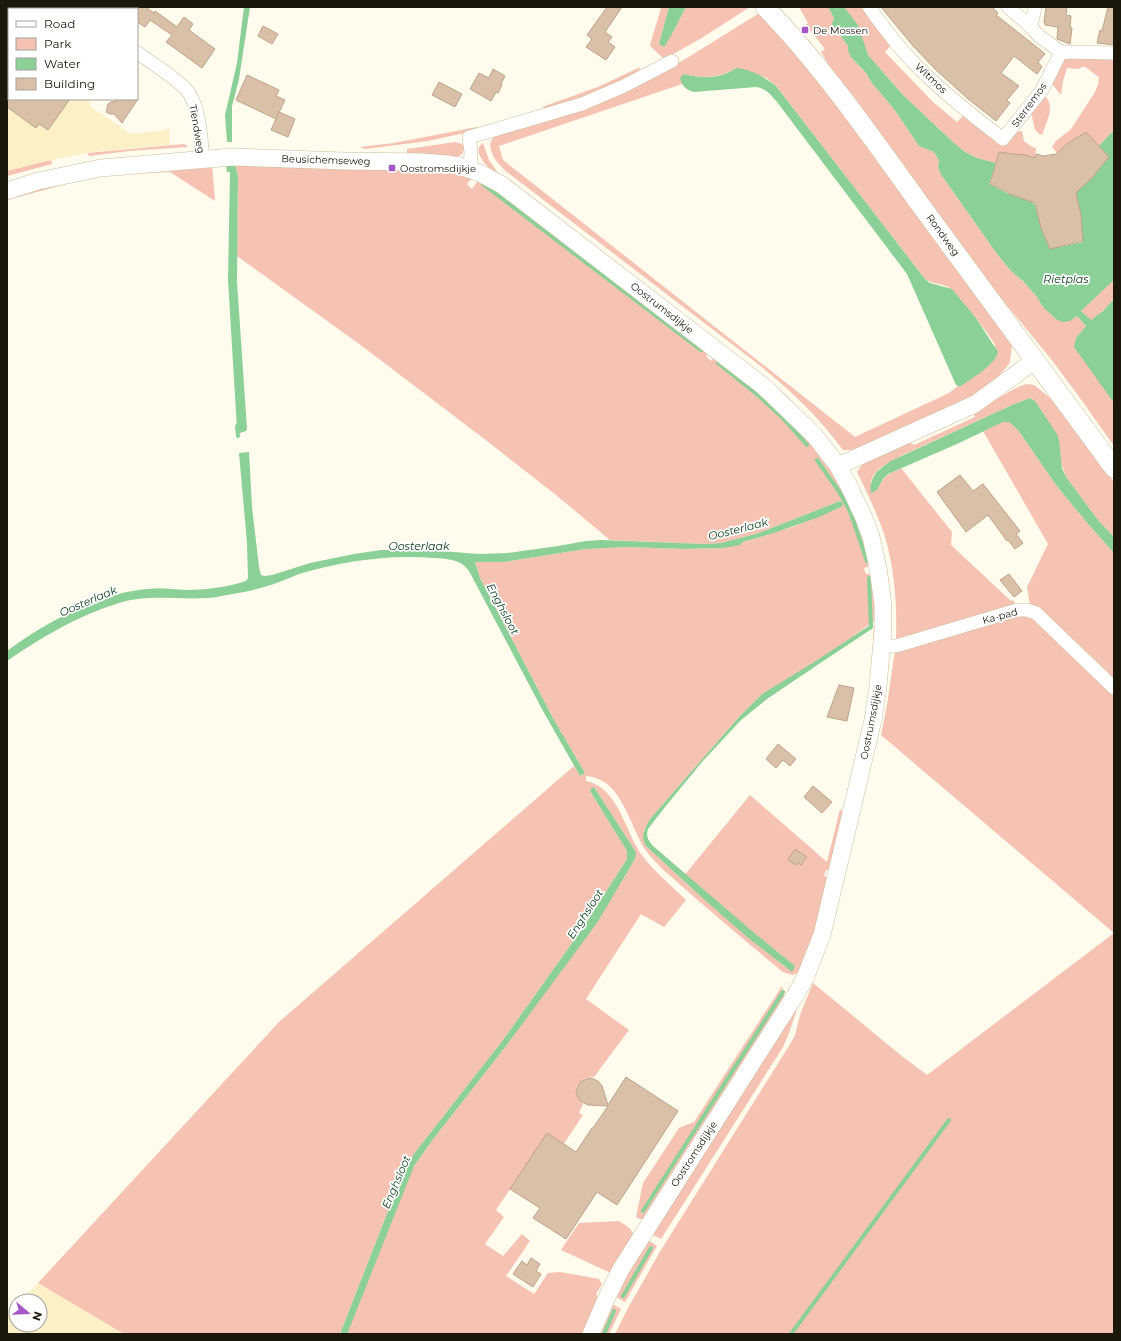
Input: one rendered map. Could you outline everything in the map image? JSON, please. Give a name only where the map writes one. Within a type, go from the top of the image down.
[{"type":"main road","name":"Rondweg","points":[[765,7],[796,40],[861,123],[1034,361],[1114,468]]},
{"type":"street","name":"Witmos","points":[[869,7],[915,64],[967,111],[1003,139]]},
{"type":"street","points":[[1008,7],[1039,36],[1061,52],[1114,53]]},
{"type":"street","points":[[1031,27],[1035,7]]},
{"type":"street","name":"Sterremos","points":[[1003,139],[1042,90],[1061,52]]},
{"type":"street","name":"Tiendweg","points":[[138,53],[178,82],[192,96],[199,127],[202,160]]},
{"type":"street","points":[[470,169],[471,151],[469,137],[582,104],[624,86],[672,61]]},
{"type":"street","name":"Beusichemseweg","points":[[7,191],[38,181],[101,168],[232,157],[422,162],[447,164],[470,169]]},
{"type":"street","name":"Oostrumsdijkje","points":[[470,169],[490,177],[508,189],[764,386],[809,430],[838,466],[857,502],[871,537],[876,556],[883,605],[883,646],[873,720],[831,900],[822,935],[805,978]]},
{"type":"street","points":[[838,466],[975,404],[1034,361]]},
{"type":"street","name":"Ka-pad","points":[[883,646],[896,646],[1017,610],[1027,610],[1036,613],[1114,688]]},
{"type":"street","name":"Oostromsdijkje","points":[[591,1334],[607,1297],[621,1270],[805,978]]},
{"type":"shaded area","points":[[7,7],[65,7],[66,8],[8,8],[8,100],[89,100],[90,106],[131,134],[160,131],[169,128],[170,145],[93,152],[51,160],[7,171]]},
{"type":"shaded area","points":[[38,1283],[124,1334],[7,1334],[8,1315],[8,1333],[48,1333],[48,1293],[29,1293]]},
{"type":"green space","points":[[661,7],[669,7],[659,44],[672,34],[686,7],[750,7],[700,39],[664,59],[650,46]]},
{"type":"green space","points":[[799,7],[828,7],[834,18],[833,24],[848,46],[848,51],[851,57],[866,73],[872,83],[894,109],[919,146],[934,152],[939,161],[938,167],[940,173],[997,254],[1056,319],[1077,316],[1086,326],[1076,338],[1114,403],[1114,446],[1051,359],[973,264],[843,88],[821,52],[825,49],[806,25],[808,23]]},
{"type":"green space","points":[[844,7],[864,7],[891,45],[885,52],[933,102],[957,122],[964,115],[1005,146],[1014,134],[1022,131],[1024,141],[1036,148],[1035,158],[999,152],[996,163],[977,158],[965,152],[904,96],[868,55]]},
{"type":"green space","points":[[761,12],[799,53],[947,251],[1012,346],[1010,361],[999,375],[972,398],[857,449],[843,450],[814,415],[770,374],[507,172],[493,155],[490,145],[495,136],[662,72]],"holes":[[[736,68],[767,78],[776,86],[925,279],[948,287],[952,290],[981,324],[995,345],[993,361],[961,386],[958,386],[949,393],[855,437],[503,160],[499,146],[682,84],[684,74],[697,77],[711,77],[724,74]]]},
{"type":"green space","points":[[1068,58],[1114,59],[1114,130],[1099,146],[1086,132],[1067,144],[1057,153],[1052,147],[1056,141],[1071,129],[1095,92],[1099,77],[1085,67],[1078,69],[1067,68],[1061,95],[1053,85],[1053,82],[1064,60]]},
{"type":"green space","points":[[640,67],[639,72],[598,92],[548,110],[542,107],[598,87]]},
{"type":"green space","points":[[1043,97],[1046,97],[1049,101],[1050,111],[1042,135],[1035,129],[1031,114]]},
{"type":"green space","points":[[477,127],[478,130],[428,141],[365,149],[360,147],[394,143]]},
{"type":"green space","points":[[455,142],[462,144],[464,148],[462,154],[457,157],[407,155],[407,149]]},
{"type":"green space","points":[[483,143],[489,160],[498,173],[754,368],[787,396],[818,428],[488,167],[481,158],[479,152],[480,146]]},
{"type":"green space","points":[[184,144],[188,147],[129,151],[89,156],[88,153]]},
{"type":"green space","points":[[51,160],[52,164],[7,176],[7,171]]},
{"type":"green space","points":[[212,164],[215,201],[170,172],[108,175],[70,183],[7,200],[7,196],[70,179]]},
{"type":"green space","points":[[235,164],[357,166],[358,170],[403,170],[404,166],[473,176],[467,184],[472,189],[480,178],[709,352],[706,356],[711,361],[714,357],[735,370],[807,437],[831,470],[849,501],[871,561],[867,567],[864,568],[866,574],[869,574],[875,578],[877,604],[872,665],[874,621],[822,659],[762,694],[739,717],[650,819],[644,831],[644,843],[646,846],[698,894],[785,967],[795,966],[683,877],[750,795],[827,862],[840,809],[844,813],[833,870],[826,870],[824,876],[830,879],[818,924],[799,972],[793,975],[783,972],[663,870],[644,848],[616,793],[608,785],[598,779],[586,776],[586,781],[597,785],[606,792],[613,801],[620,811],[635,845],[641,854],[686,900],[664,927],[641,914],[586,999],[629,1030],[594,1077],[584,1079],[577,1086],[577,1095],[583,1104],[579,1113],[583,1115],[563,1145],[525,1167],[496,1210],[504,1217],[485,1244],[503,1256],[522,1234],[530,1241],[506,1276],[534,1294],[548,1273],[560,1272],[599,1279],[602,1284],[596,1294],[599,1299],[584,1334],[344,1334],[398,1196],[414,1166],[506,1046],[615,892],[635,859],[634,849],[594,787],[590,791],[627,851],[627,859],[580,932],[503,1040],[413,1155],[390,1206],[340,1334],[124,1334],[38,1283],[279,1022],[574,766],[580,776],[585,773],[554,720],[480,578],[475,562],[504,562],[586,549],[626,547],[684,549],[724,548],[795,526],[843,505],[840,501],[759,533],[721,543],[705,544],[610,540],[487,441],[362,346],[237,256],[238,176]]},
{"type":"green space","points":[[1114,280],[1114,299],[1091,321],[1081,311]]},
{"type":"green space","points":[[1026,384],[1034,385],[1050,398],[1114,482],[1114,537],[1098,520],[1066,477],[1045,416],[1033,399],[1030,398],[1012,405],[903,455],[880,468],[873,476],[871,481],[871,492],[877,490],[888,475],[901,468],[952,532],[951,545],[1011,601],[1013,600],[1016,606],[898,640],[896,638],[895,588],[885,537],[857,472],[864,462],[907,441],[914,445],[975,417],[973,412]]},
{"type":"green space","points":[[1003,422],[1009,422],[1018,430],[1056,485],[1114,553],[1114,682],[1108,672],[1079,645],[1065,636],[1030,606],[1027,587],[1048,544],[983,431]]},
{"type":"green space","points":[[1029,615],[1114,693],[1114,933],[881,735],[895,650],[996,620]]},
{"type":"green space","points":[[1114,933],[1114,1334],[615,1334],[661,1250],[789,1046],[795,1035],[801,1012],[813,983],[927,1075]]},
{"type":"green space","points":[[782,986],[785,999],[643,1219],[636,1217],[643,1183],[679,1128],[694,1122]]},
{"type":"green space","points":[[803,991],[783,1047],[661,1239],[653,1235]]},
{"type":"green space","points":[[619,1221],[631,1230],[633,1238],[613,1274],[561,1250],[579,1223]]},
{"type":"green space","points":[[649,1241],[657,1246],[625,1302],[618,1298],[615,1294],[644,1243]]},
{"type":"green space","points":[[614,1305],[621,1309],[609,1334],[598,1334],[609,1306]]},
{"type":"water","points":[[244,7],[250,7],[239,79],[232,106],[232,142],[227,142],[225,115],[237,63]]},
{"type":"water","points":[[669,7],[686,7],[664,47],[659,44]]},
{"type":"water","name":"Rietplas","points":[[828,7],[844,7],[858,25],[868,55],[904,96],[954,143],[965,152],[977,158],[996,163],[989,184],[1009,194],[1032,202],[1035,205],[1041,228],[1050,249],[1083,242],[1081,220],[1076,195],[1077,191],[1095,175],[1109,157],[1099,146],[1114,130],[1114,280],[1081,311],[1091,320],[1103,311],[1114,299],[1114,403],[1074,347],[1076,338],[1086,326],[1077,316],[1070,321],[1063,322],[1056,319],[1045,309],[1037,297],[1023,281],[1011,271],[997,254],[940,173],[938,167],[939,161],[934,152],[919,146],[894,109],[872,83],[866,73],[851,57],[848,51],[848,46],[832,24],[834,18]]},
{"type":"water","points":[[736,68],[757,74],[776,86],[925,279],[930,283],[952,289],[976,318],[998,352],[993,361],[982,371],[961,386],[956,385],[907,274],[770,94],[763,89],[756,87],[694,92],[685,87],[680,78],[684,74],[697,77],[717,76],[730,72]]},
{"type":"water","points":[[226,164],[235,164],[238,176],[237,282],[247,429],[246,431],[240,433],[237,429],[228,280],[230,172],[227,172]]},
{"type":"water","points":[[1030,398],[1035,401],[1057,434],[1062,468],[1066,477],[1098,520],[1114,537],[1114,553],[1056,485],[1018,430],[1009,422],[1003,422],[888,474],[883,479],[877,490],[871,493],[872,481],[876,473],[893,460]]},
{"type":"water","points":[[249,452],[252,507],[259,567],[261,575],[265,576],[310,563],[381,550],[429,550],[479,554],[508,553],[601,540],[705,544],[721,543],[759,533],[840,501],[843,505],[819,517],[743,542],[740,545],[724,548],[684,549],[626,547],[586,549],[504,562],[475,562],[480,578],[554,720],[585,773],[580,776],[543,711],[469,571],[462,564],[449,559],[400,557],[349,562],[315,569],[281,582],[251,591],[209,598],[152,598],[130,600],[104,608],[75,620],[47,635],[7,661],[7,651],[38,630],[73,611],[111,596],[129,591],[152,588],[186,590],[208,589],[246,581],[248,578],[247,543],[239,453]]},
{"type":"water","points":[[811,664],[813,668],[767,699],[741,720],[702,762],[648,829],[647,834],[652,845],[795,966],[792,972],[747,937],[698,894],[646,846],[643,836],[650,819],[739,717],[762,694]]},
{"type":"water","points":[[594,787],[634,849],[636,853],[635,859],[597,923],[506,1046],[414,1166],[347,1334],[340,1334],[390,1206],[413,1155],[503,1040],[580,932],[627,859],[627,851],[590,791]]},
{"type":"building","points":[[146,7],[154,13],[155,11],[177,27],[184,17],[193,24],[189,30],[215,49],[202,68],[166,42],[172,35],[150,20],[145,27],[138,23],[137,8]]},
{"type":"building","points":[[607,7],[622,7],[605,32],[612,37],[608,42],[615,47],[606,60],[586,47],[592,39],[587,35]]},
{"type":"building","points":[[881,7],[992,7],[998,13],[996,15],[1045,54],[1038,62],[1042,67],[1037,74],[1014,56],[1001,73],[1019,86],[1007,100],[1010,103],[996,121],[967,98],[935,69],[913,46]]},
{"type":"building","points":[[1046,7],[1067,7],[1066,15],[1071,16],[1070,27],[1072,28],[1070,44],[1057,39],[1058,27],[1045,25]]},
{"type":"building","points":[[1108,7],[1114,7],[1114,45],[1097,43],[1100,30],[1102,31]]},
{"type":"building","points":[[263,26],[278,34],[272,44],[258,36]]},
{"type":"building","points":[[493,69],[505,76],[498,93],[496,92],[491,101],[470,89],[479,73],[489,78]]},
{"type":"building","points":[[247,75],[279,90],[276,96],[285,100],[276,119],[236,100]]},
{"type":"building","points":[[439,82],[462,94],[455,107],[432,95]]},
{"type":"building","points":[[7,99],[69,100],[48,130],[39,124],[36,128],[7,107]]},
{"type":"building","points":[[137,100],[122,123],[114,114],[106,112],[108,104],[117,101]]},
{"type":"building","points":[[279,112],[295,119],[288,137],[271,130]]},
{"type":"building","points":[[1086,132],[1109,157],[1095,175],[1076,193],[1082,219],[1083,241],[1050,249],[1041,228],[1035,203],[1009,194],[990,184],[999,152],[1022,154],[1035,158],[1036,154],[1044,156],[1056,154],[1067,144]]},
{"type":"building","points":[[960,475],[973,491],[983,484],[1020,531],[1016,534],[1023,543],[1015,549],[1008,540],[1007,541],[988,515],[966,532],[937,492]]},
{"type":"building","points":[[1009,574],[1022,591],[1014,597],[1000,580]]},
{"type":"building","points":[[839,685],[854,688],[847,721],[827,717]]},
{"type":"building","points":[[778,744],[796,759],[790,766],[783,760],[776,768],[766,759]]},
{"type":"building","points":[[813,786],[832,802],[822,813],[804,797]]},
{"type":"building","points":[[795,849],[807,857],[801,865],[798,863],[796,865],[788,860]]},
{"type":"building","points":[[626,1077],[678,1111],[617,1205],[597,1192],[566,1239],[533,1218],[540,1208],[510,1189],[547,1133],[576,1152],[608,1106],[588,1105],[580,1101],[576,1091],[580,1082],[589,1078],[599,1082],[602,1086],[608,1105]]},
{"type":"building","points":[[531,1258],[540,1264],[536,1271],[541,1274],[533,1287],[513,1274],[522,1261],[527,1265]]},
{"type":"waterway","points":[[483,184],[701,350]]},
{"type":"waterway","points":[[718,363],[759,396],[783,418],[807,445]]},
{"type":"waterway","points":[[237,426],[238,436]]},
{"type":"waterway","points":[[817,460],[840,493],[850,511],[867,561]]},
{"type":"waterway","points":[[812,666],[871,627],[869,578]]},
{"type":"waterway","points":[[643,1211],[783,992]]},
{"type":"waterway","points":[[791,1334],[949,1120]]},
{"type":"waterway","points":[[623,1296],[651,1248]]},
{"type":"waterway","points":[[604,1334],[614,1311]]},
{"type":"place","name":"De Mossen","points":[[805,30]]},
{"type":"place","name":"Oostromsdijkje","points":[[392,168]]},
{"type":"water label","name":"Oosterlaak","points":[[738,529]]},
{"type":"water label","name":"Oosterlaak","points":[[419,546]]},
{"type":"water label","name":"Oosterlaak","points":[[88,601]]},
{"type":"water label","name":"Enghsloot","points":[[503,609]]},
{"type":"water label","name":"Enghsloot","points":[[585,914]]},
{"type":"water label","name":"Enghsloot","points":[[396,1182]]}]
